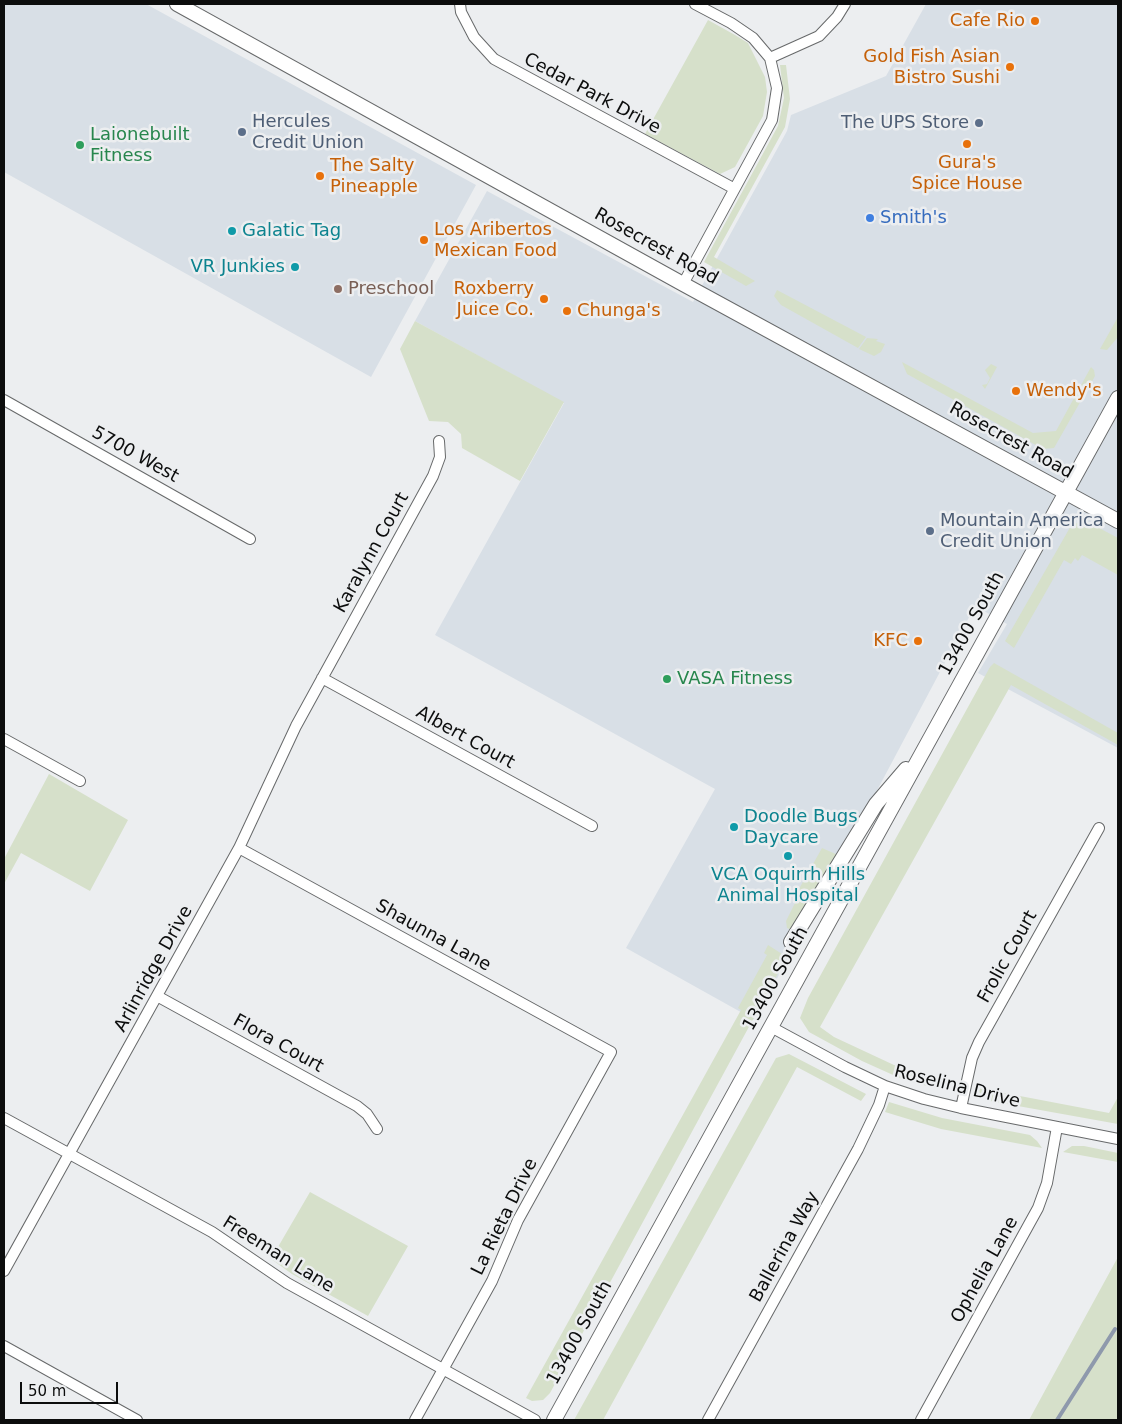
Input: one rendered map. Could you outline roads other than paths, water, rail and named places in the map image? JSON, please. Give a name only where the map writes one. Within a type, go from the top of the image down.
[{"type":"main road","name":"Rosecrest Road","points":[[177,4],[683,284],[1118,521]]},
{"type":"main road","name":"13400 South","points":[[554,1420],[1118,398]]},
{"type":"main road","points":[[791,942],[876,804],[925,748]]},
{"type":"street","name":"Cedar Park Drive","points":[[460,4],[461,12],[474,37],[494,59],[733,188]]},
{"type":"street","points":[[683,284],[733,188],[772,120],[777,88],[770,58],[753,38],[696,4]]},
{"type":"street","points":[[770,58],[819,36],[837,17],[845,4]]},
{"type":"street","name":"5700 West","points":[[4,400],[250,539]]},
{"type":"street","name":"Karalynn Court","points":[[322,678],[433,476],[440,457],[439,441]]},
{"type":"street","name":"Albert Court","points":[[322,678],[592,826]]},
{"type":"street","name":"Arlinridge Drive","points":[[4,1271],[239,848],[259,808],[286,745],[322,678]]},
{"type":"street","points":[[4,739],[80,780]]},
{"type":"street","name":"Frolic Court","points":[[961,1108],[972,1058],[979,1042],[1099,828]]},
{"type":"street","name":"Shaunna Lane","points":[[239,848],[610,1052]]},
{"type":"street","name":"Flora Court","points":[[157,996],[357,1106],[367,1114],[377,1129]]},
{"type":"street","name":"Roselina Drive","points":[[771,1027],[844,1067],[885,1086],[924,1099],[1118,1139]]},
{"type":"street","name":"La Rieta Drive","points":[[415,1420],[492,1281],[518,1220],[610,1052]]},
{"type":"street","name":"Ballerina Way","points":[[708,1420],[858,1149],[879,1104],[885,1086]]},
{"type":"street","name":"Freeman Lane","points":[[4,1118],[212,1232],[287,1283],[535,1420]]},
{"type":"street","name":"Ophelia Lane","points":[[921,1420],[1038,1208],[1047,1183],[1057,1127]]},
{"type":"street","points":[[4,1346],[137,1420]]},
{"type":"waterway","points":[[1057,1420],[1115,1329]]},
{"type":"place","name":"Cafe Rio","points":[[1035,21]]},
{"type":"place","name":"Gold Fish Asian Bistro Sushi","points":[[1010,67]]},
{"type":"place","name":"The UPS Store","points":[[979,123]]},
{"type":"place","name":"Hercules Credit Union","points":[[242,132]]},
{"type":"place","name":"Gura's Spice House","points":[[967,144]]},
{"type":"place","name":"Laionebuilt Fitness","points":[[80,145]]},
{"type":"place","name":"The Salty Pineapple","points":[[320,176]]},
{"type":"place","name":"Smith's","points":[[870,218]]},
{"type":"place","name":"Galatic Tag","points":[[232,231]]},
{"type":"place","name":"Los Aribertos Mexican Food","points":[[424,240]]},
{"type":"place","name":"VR Junkies","points":[[295,267]]},
{"type":"place","name":"Preschool","points":[[338,289]]},
{"type":"place","name":"Roxberry Juice Co.","points":[[544,299]]},
{"type":"place","name":"Chunga's","points":[[567,311]]},
{"type":"place","name":"Wendy's","points":[[1016,391]]},
{"type":"place","name":"Mountain America Credit Union","points":[[930,531]]},
{"type":"place","name":"KFC","points":[[918,641]]},
{"type":"place","name":"VASA Fitness","points":[[667,679]]},
{"type":"place","name":"Doodle Bugs Daycare","points":[[734,827]]},
{"type":"place","name":"VCA Oquirrh Hills Animal Hospital","points":[[788,856]]}]
